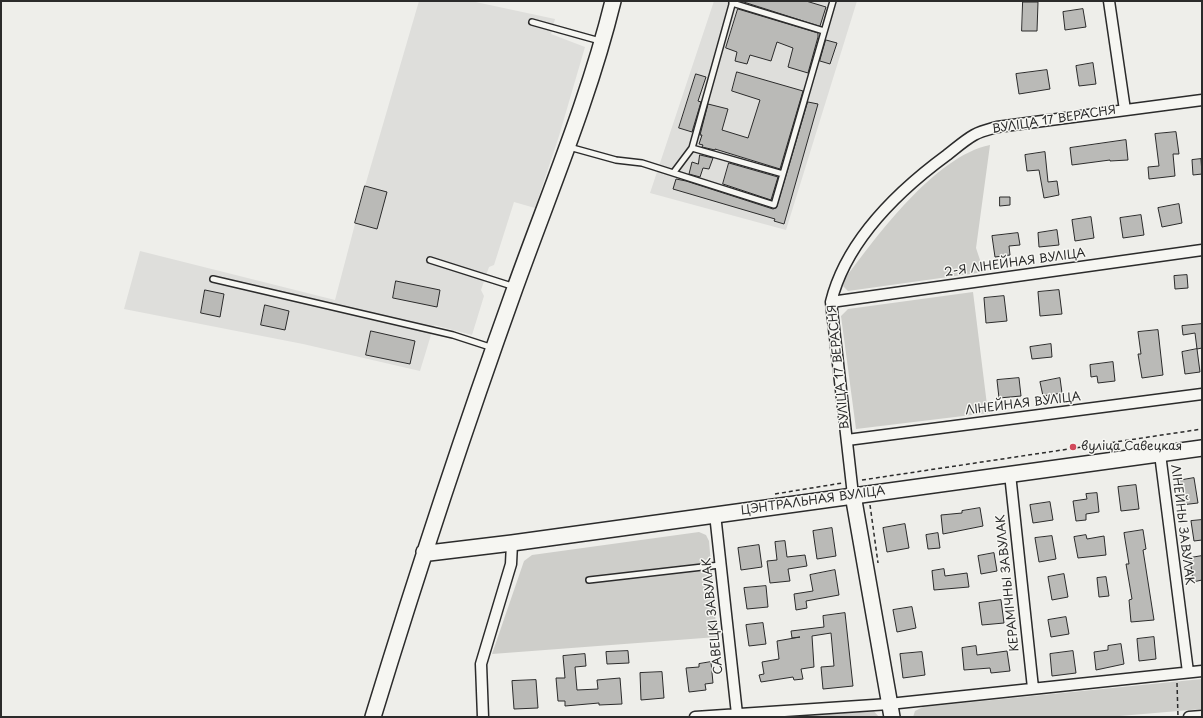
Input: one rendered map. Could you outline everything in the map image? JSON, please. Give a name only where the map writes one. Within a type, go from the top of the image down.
[{"type":"street","points":[[373,717],[424,552],[494,349],[568,146],[603,42],[612,1]]},
{"type":"street","points":[[1110,1],[1125,110]]},
{"type":"street","name":"ВУЛІЦА 17 ВЕРАСНЯ","points":[[891,710],[852,488],[831,302],[834,286],[852,252],[886,208],[928,169],[974,134],[997,127],[1202,100]]},
{"type":"street","name":"2-Я ЛІНЕЙНАЯ ВУЛІЦА","points":[[831,302],[1202,250]]},
{"type":"street","name":"ЛІНЕЙНАЯ ВУЛІЦА","points":[[846,440],[1202,394]]},
{"type":"street","name":"ЦЭНТРАЛЬНАЯ ВУЛІЦА","points":[[424,552],[439,552],[512,543],[715,514],[852,488],[1010,474],[1202,448]]},
{"type":"street","name":"ЛІНЕЙНЫ ЗАВУЛАК","points":[[1160,454],[1188,672]]},
{"type":"street","name":"КЕРАМІЧНЫ ЗАВУЛАК","points":[[1010,474],[1033,688]]},
{"type":"street","name":"САВЕЦКІ ЗАВУЛАК","points":[[715,514],[737,714]]},
{"type":"street","points":[[483,717],[481,664],[512,564],[512,543]]},
{"type":"street","points":[[695,717],[737,714],[891,710],[1033,688],[1202,670]]},
{"type":"street","points":[[1189,717],[1202,716]]},
{"type":"lane","points":[[568,146],[616,160],[642,163],[674,172],[774,205],[832,1]]},
{"type":"lane","points":[[674,172],[692,148],[733,2],[824,31]]},
{"type":"lane","points":[[532,22],[603,42]]},
{"type":"lane","points":[[692,148],[783,174]]},
{"type":"lane","points":[[430,260],[516,287]]},
{"type":"lane","points":[[212,279],[446,334],[494,349]]},
{"type":"lane","points":[[589,580],[720,565]]},
{"type":"path","points":[[775,494],[852,488],[1202,429]]},
{"type":"path","points":[[1177,692],[1178,717]]},
{"type":"shaded area","points":[[419,1],[471,1],[555,19],[551,34],[585,47],[559,136],[535,208],[514,202],[494,265],[489,267],[481,290],[484,296],[472,335],[434,325],[420,371],[303,344],[124,309],[140,251],[335,300],[365,186]]},
{"type":"shaded area","points":[[714,1],[857,1],[786,230],[650,193]]},
{"type":"shaded area","points":[[990,145],[976,248],[984,272],[848,291],[843,286],[844,280],[908,200],[948,165],[969,152]]},
{"type":"shaded area","points":[[973,292],[988,413],[856,429],[841,316],[848,309]]},
{"type":"shaded area","points":[[699,532],[706,535],[709,541],[717,637],[492,654],[524,561],[532,555]]},
{"type":"shaded area","points":[[1202,679],[1202,709],[1108,717],[913,717],[915,711],[923,707]]},
{"type":"shaded area","points":[[873,710],[879,717],[766,717]]},
{"type":"building","points":[[741,1],[806,1],[826,7],[820,26]]},
{"type":"building","points":[[1023,2],[1038,2],[1037,31],[1022,31]]},
{"type":"building","points":[[738,9],[818,33],[808,73],[788,67],[793,48],[777,42],[771,61],[750,55],[747,64],[735,61],[737,52],[726,48]]},
{"type":"building","points":[[1083,9],[1086,27],[1065,30],[1063,12]]},
{"type":"building","points":[[826,40],[837,43],[830,64],[820,61]]},
{"type":"building","points":[[1093,63],[1096,84],[1079,86],[1076,66]]},
{"type":"building","points":[[1047,70],[1050,89],[1019,94],[1016,74]]},
{"type":"building","points":[[737,72],[803,91],[780,169],[715,149],[702,147],[703,145],[699,144],[708,104],[728,109],[722,130],[748,138],[760,100],[732,91]]},
{"type":"building","points":[[696,74],[706,77],[698,101],[701,102],[692,132],[679,128]]},
{"type":"building","points":[[808,102],[818,104],[784,224],[774,221],[775,219],[673,189],[676,179],[773,209],[776,208]]},
{"type":"building","points":[[1176,132],[1179,154],[1173,154],[1175,176],[1149,179],[1148,167],[1159,166],[1155,134]]},
{"type":"building","points":[[1126,140],[1128,160],[1110,160],[1072,165],[1070,148]]},
{"type":"building","points":[[1045,152],[1048,182],[1057,181],[1059,195],[1044,198],[1039,170],[1027,171],[1025,155]]},
{"type":"building","points":[[700,155],[713,158],[709,169],[703,168],[700,177],[689,174],[692,162],[698,164]]},
{"type":"building","points":[[1201,159],[1202,174],[1193,175],[1192,160]]},
{"type":"building","points":[[729,163],[778,177],[771,200],[723,184]]},
{"type":"building","points":[[365,186],[387,192],[377,229],[355,223]]},
{"type":"building","points":[[1000,197],[1010,197],[1010,205],[1000,206]]},
{"type":"building","points":[[1179,204],[1182,223],[1162,227],[1158,208]]},
{"type":"building","points":[[1141,215],[1144,235],[1123,238],[1120,218]]},
{"type":"building","points":[[1091,217],[1094,238],[1075,241],[1072,220]]},
{"type":"building","points":[[1057,230],[1059,245],[1039,247],[1038,233]]},
{"type":"building","points":[[1018,233],[1020,245],[1009,246],[1010,255],[995,257],[992,236]]},
{"type":"building","points":[[1187,275],[1188,288],[1175,289],[1174,276]]},
{"type":"building","points":[[396,281],[440,290],[437,307],[393,298]]},
{"type":"building","points":[[205,290],[224,294],[220,317],[201,313]]},
{"type":"building","points":[[1059,290],[1062,314],[1040,316],[1038,292]]},
{"type":"building","points":[[1004,296],[1007,321],[986,323],[984,298]]},
{"type":"building","points":[[265,305],[289,311],[285,330],[261,325]]},
{"type":"building","points":[[1202,324],[1202,348],[1197,349],[1195,333],[1183,335],[1182,326]]},
{"type":"building","points":[[1158,330],[1163,375],[1142,378],[1138,354],[1141,354],[1138,332]]},
{"type":"building","points":[[371,331],[415,341],[410,364],[366,355]]},
{"type":"building","points":[[1051,344],[1052,357],[1032,359],[1030,347]]},
{"type":"building","points":[[1197,349],[1200,372],[1185,374],[1182,352]]},
{"type":"building","points":[[1113,362],[1115,381],[1098,383],[1097,376],[1091,377],[1090,365]]},
{"type":"building","points":[[1019,378],[1021,396],[999,398],[997,380]]},
{"type":"building","points":[[1060,378],[1062,393],[1043,396],[1040,382]]},
{"type":"building","points":[[1194,478],[1198,503],[1181,505],[1177,481]]},
{"type":"building","points":[[1136,485],[1139,509],[1121,511],[1118,487]]},
{"type":"building","points":[[1097,493],[1099,512],[1086,514],[1086,520],[1076,521],[1073,501],[1087,499],[1086,494]]},
{"type":"building","points":[[1050,502],[1053,520],[1033,523],[1030,505]]},
{"type":"building","points":[[980,508],[983,526],[943,534],[941,515],[962,513],[962,511]]},
{"type":"building","points":[[1202,520],[1202,540],[1194,541],[1191,521]]},
{"type":"building","points":[[905,524],[909,548],[887,552],[883,528]]},
{"type":"building","points":[[832,528],[836,556],[817,559],[813,531]]},
{"type":"building","points":[[1143,530],[1146,549],[1143,550],[1154,620],[1131,622],[1129,600],[1132,599],[1126,564],[1129,564],[1124,533]]},
{"type":"building","points":[[938,533],[940,548],[928,549],[926,535]]},
{"type":"building","points":[[1086,535],[1087,539],[1104,536],[1106,555],[1078,558],[1074,537]]},
{"type":"building","points":[[1052,536],[1056,559],[1039,562],[1035,538]]},
{"type":"building","points":[[785,541],[787,557],[805,555],[807,566],[788,569],[790,581],[770,583],[767,561],[777,560],[775,542]]},
{"type":"building","points":[[759,545],[762,567],[741,570],[738,548]]},
{"type":"building","points":[[994,553],[997,571],[981,574],[978,556]]},
{"type":"building","points":[[1202,556],[1202,580],[1193,582],[1190,558]]},
{"type":"building","points":[[944,569],[945,576],[967,573],[969,587],[934,590],[932,571]]},
{"type":"building","points":[[835,570],[839,595],[806,601],[807,608],[796,610],[794,594],[813,591],[810,575]]},
{"type":"building","points":[[1064,574],[1068,597],[1052,600],[1048,577]]},
{"type":"building","points":[[1106,577],[1109,596],[1099,597],[1097,578]]},
{"type":"building","points":[[766,586],[768,607],[747,609],[744,588]]},
{"type":"building","points":[[1001,600],[1004,623],[982,625],[979,603]]},
{"type":"building","points":[[912,607],[916,628],[897,632],[893,610]]},
{"type":"building","points":[[845,613],[853,686],[823,689],[821,667],[834,666],[831,633],[812,636],[814,667],[801,669],[803,679],[794,680],[793,677],[761,682],[759,675],[764,674],[762,662],[779,659],[777,641],[800,637],[792,638],[791,631],[824,627],[823,616]]},
{"type":"building","points":[[1066,617],[1069,634],[1051,637],[1048,620]]},
{"type":"building","points":[[763,623],[766,644],[749,646],[746,625]]},
{"type":"building","points":[[1154,637],[1156,659],[1139,661],[1137,639]]},
{"type":"building","points":[[1121,644],[1124,664],[1096,670],[1094,652],[1108,650],[1108,646]]},
{"type":"building","points":[[976,646],[977,655],[1007,651],[1010,671],[991,673],[990,668],[964,670],[962,648]]},
{"type":"building","points":[[628,651],[629,663],[607,664],[606,652]]},
{"type":"building","points":[[1073,651],[1076,673],[1052,676],[1050,654]]},
{"type":"building","points":[[922,652],[925,675],[903,678],[900,654]]},
{"type":"building","points":[[585,654],[586,666],[575,667],[577,690],[598,689],[597,680],[620,678],[622,704],[599,705],[599,703],[565,706],[565,701],[558,701],[556,678],[565,678],[563,656]]},
{"type":"building","points":[[711,662],[713,683],[705,684],[706,690],[689,692],[686,668],[699,667],[699,664]]},
{"type":"building","points":[[662,672],[664,698],[641,700],[640,673]]},
{"type":"building","points":[[536,680],[538,708],[514,709],[512,681]]},
{"type":"place","name":"вуліца Савецкая","points":[[1073,447]]}]
